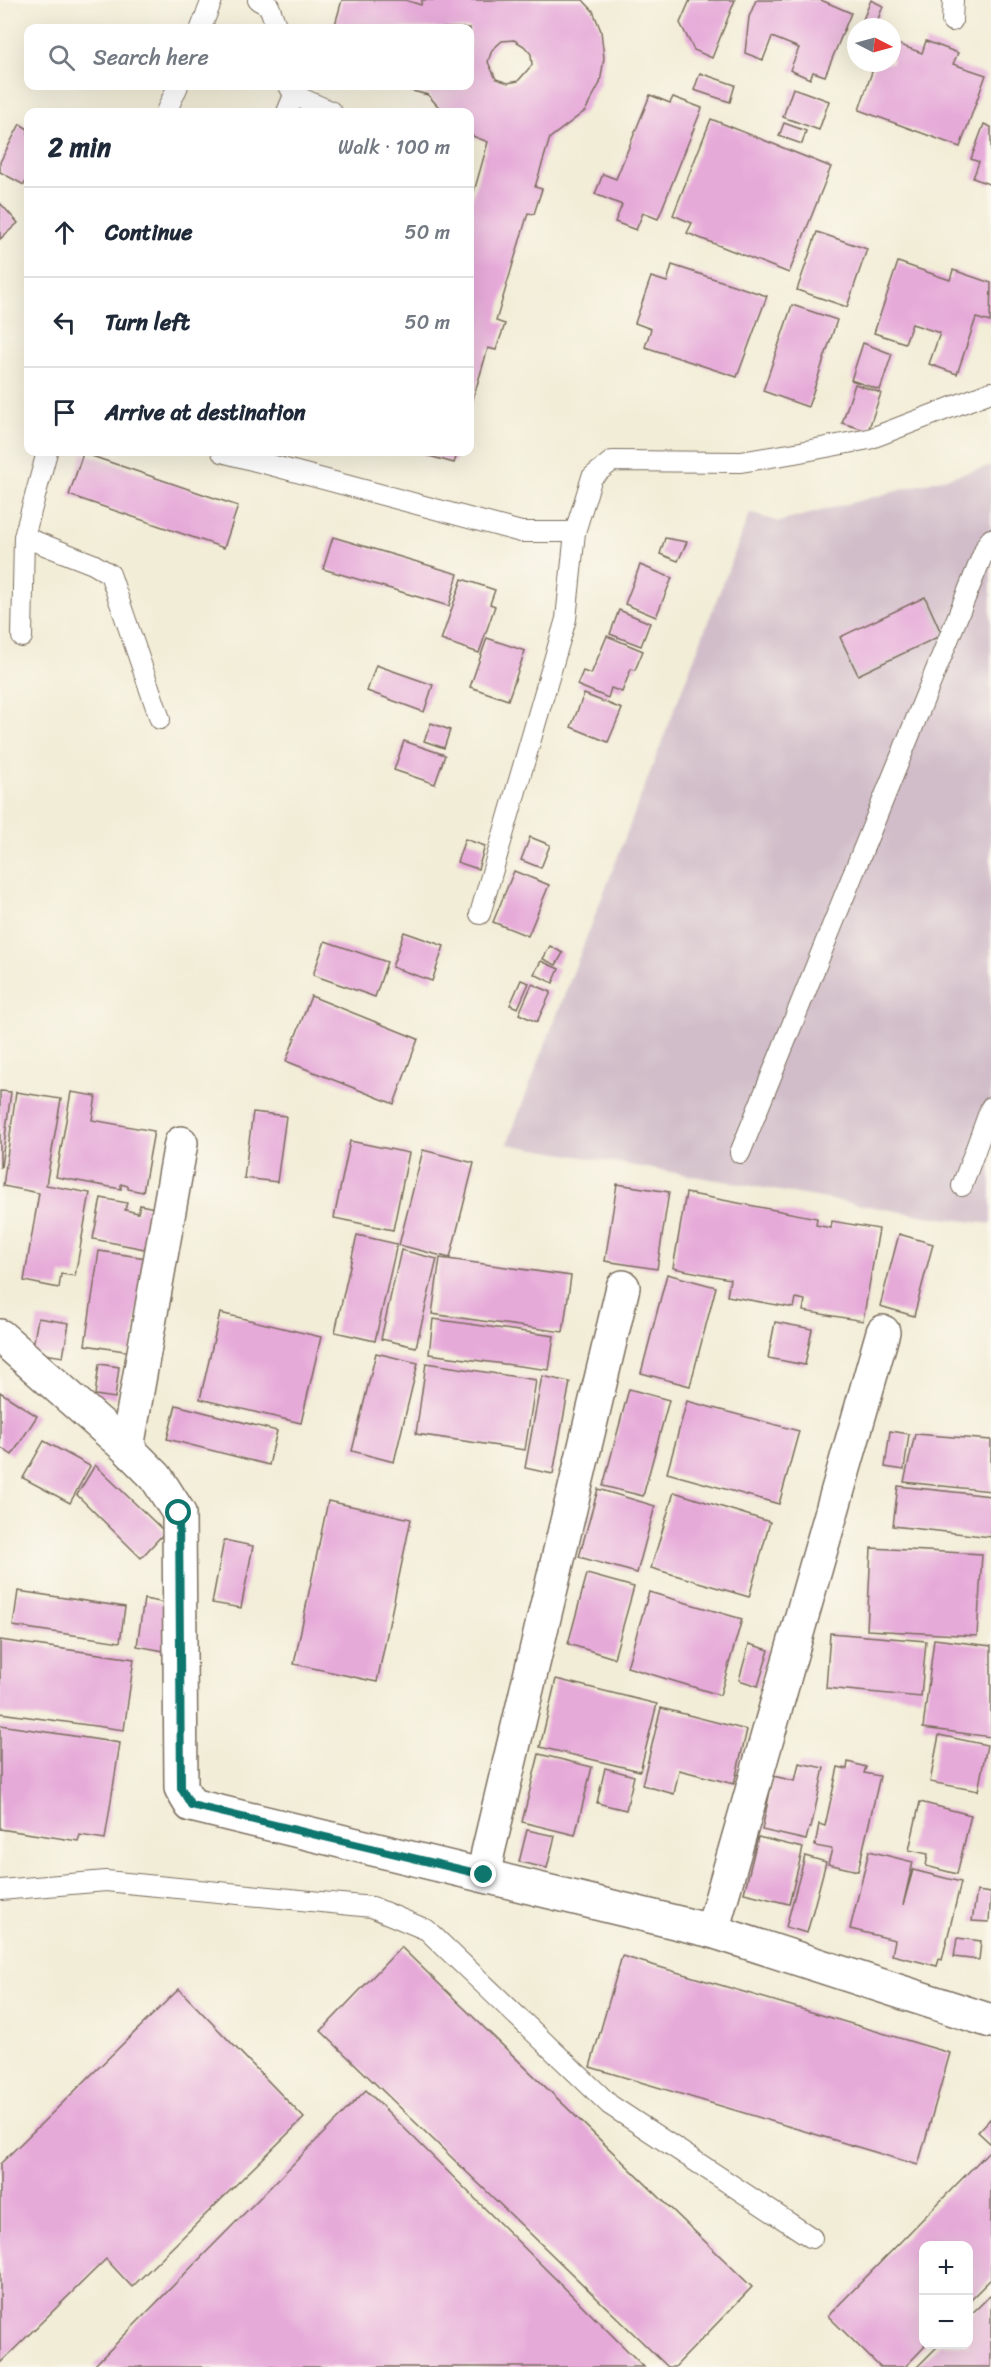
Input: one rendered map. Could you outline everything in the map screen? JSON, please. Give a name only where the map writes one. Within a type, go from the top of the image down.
[{"type":"street","points":[[127,1448],[181,1143]]},
{"type":"street","points":[[484,1875],[490,1840],[623,1287]]},
{"type":"street","points":[[712,1931],[883,1332]]},
{"type":"street","points":[[0,1336],[127,1448],[156,1477],[179,1513],[181,1788],[191,1805],[712,1931],[991,2022]]},
{"type":"lane","points":[[203,24],[212,0]]},
{"type":"lane","points":[[258,0],[269,6],[276,24]]},
{"type":"lane","points":[[952,21],[953,0]]},
{"type":"lane","points":[[168,108],[175,90]]},
{"type":"lane","points":[[290,98],[320,108]]},
{"type":"lane","points":[[480,914],[566,619],[575,532],[592,477],[612,461],[741,462],[869,439],[991,392]]},
{"type":"lane","points":[[22,637],[24,537],[46,456]]},
{"type":"lane","points":[[237,456],[521,532],[575,532]]},
{"type":"lane","points":[[24,537],[93,564],[110,574],[160,719]]},
{"type":"lane","points":[[740,1153],[987,543],[991,539]]},
{"type":"lane","points":[[962,1186],[991,1107]]},
{"type":"lane","points":[[0,1890],[117,1882],[372,1907],[427,1930],[610,2105],[812,2238]]},
{"type":"shaded area","points":[[991,466],[991,1224],[926,1216],[507,1144],[750,513],[779,522]]},
{"type":"building","points":[[342,0],[405,0],[421,5],[422,0],[583,0],[593,11],[601,31],[604,58],[600,83],[585,111],[550,138],[535,187],[542,189],[534,214],[528,213],[496,321],[505,324],[496,350],[488,348],[474,395],[474,192],[488,142],[474,137],[474,108],[439,108],[428,95],[409,90],[474,90],[474,24],[335,24]],"holes":[[[514,40],[531,54],[532,65],[518,81],[508,83],[496,79],[488,62],[492,50],[502,41]]]},
{"type":"building","points":[[690,0],[735,0],[712,58],[694,50],[680,23]]},
{"type":"building","points":[[756,0],[821,0],[851,13],[825,76],[813,72],[810,79],[790,70],[799,48],[772,37],[763,60],[745,53],[749,17]]},
{"type":"building","points":[[871,0],[883,6],[878,18],[864,18]]},
{"type":"building","points":[[926,41],[958,53],[953,64],[986,75],[960,147],[859,110],[872,72],[901,72],[901,45],[922,53]]},
{"type":"building","points":[[700,73],[735,85],[730,102],[694,90]]},
{"type":"building","points":[[793,88],[829,101],[819,130],[783,117]]},
{"type":"building","points":[[650,95],[670,103],[673,97],[702,108],[658,219],[643,213],[636,230],[615,222],[622,205],[595,194],[603,174],[616,179]]},
{"type":"building","points":[[711,119],[831,167],[789,273],[687,233],[692,223],[673,215]]},
{"type":"building","points":[[784,123],[806,131],[802,144],[779,136]]},
{"type":"building","points":[[20,124],[24,126],[24,185],[0,172],[0,162]]},
{"type":"building","points":[[984,124],[991,127],[991,185],[973,178],[979,162],[971,159]]},
{"type":"building","points":[[0,203],[18,223],[0,239]]},
{"type":"building","points":[[817,232],[867,249],[847,307],[797,290]]},
{"type":"building","points":[[898,262],[950,280],[953,270],[991,283],[990,322],[976,318],[957,374],[929,364],[940,333],[912,324],[905,343],[874,333]]},
{"type":"building","points":[[672,265],[767,296],[737,377],[645,347],[651,329],[635,323],[651,277],[667,282]]},
{"type":"building","points":[[792,305],[837,320],[808,407],[763,391]]},
{"type":"building","points":[[863,343],[892,354],[880,390],[851,380]]},
{"type":"building","points":[[855,384],[881,393],[868,431],[842,423]]},
{"type":"building","points":[[82,456],[92,456],[238,506],[224,548],[69,495]]},
{"type":"building","points":[[429,456],[457,456],[454,463]]},
{"type":"building","points":[[333,537],[458,574],[449,606],[323,569]]},
{"type":"building","points":[[665,538],[687,542],[678,561],[660,554]]},
{"type":"building","points":[[640,565],[672,578],[656,617],[625,604]]},
{"type":"building","points":[[462,579],[495,590],[490,604],[495,606],[479,653],[441,640]]},
{"type":"building","points":[[925,597],[942,635],[858,675],[840,637]]},
{"type":"building","points":[[619,610],[650,623],[641,646],[610,634]]},
{"type":"building","points":[[607,636],[643,651],[635,670],[631,669],[622,692],[611,688],[608,698],[577,685],[583,671],[591,674]]},
{"type":"building","points":[[487,638],[525,651],[508,700],[470,687]]},
{"type":"building","points":[[376,665],[433,685],[424,712],[367,691]]},
{"type":"building","points":[[584,694],[622,709],[608,742],[571,727]]},
{"type":"building","points":[[431,723],[450,730],[444,748],[424,741]]},
{"type":"building","points":[[404,741],[445,755],[435,784],[394,770]]},
{"type":"building","points":[[530,837],[550,845],[541,868],[521,860]]},
{"type":"building","points":[[465,839],[485,846],[478,869],[457,862]]},
{"type":"building","points":[[514,871],[549,885],[528,936],[493,922]]},
{"type":"building","points":[[404,932],[444,946],[432,981],[392,967]]},
{"type":"building","points":[[325,941],[387,962],[375,997],[313,975]]},
{"type":"building","points":[[550,946],[563,953],[556,965],[543,959]]},
{"type":"building","points":[[541,961],[559,969],[553,983],[534,974]]},
{"type":"building","points":[[521,980],[529,983],[518,1008],[510,1005]]},
{"type":"building","points":[[532,984],[551,992],[537,1022],[519,1014]]},
{"type":"building","points":[[311,996],[418,1039],[394,1104],[286,1061]]},
{"type":"building","points":[[0,1091],[11,1092],[1,1167],[0,1167]]},
{"type":"building","points":[[16,1092],[61,1099],[46,1185],[90,1193],[75,1276],[61,1274],[59,1288],[24,1281],[39,1193],[3,1186]]},
{"type":"building","points":[[71,1092],[96,1096],[92,1120],[154,1131],[143,1192],[128,1189],[128,1186],[121,1184],[121,1189],[56,1177]]},
{"type":"building","points":[[253,1112],[286,1116],[277,1182],[244,1178]]},
{"type":"building","points":[[350,1141],[409,1153],[393,1230],[334,1218]]},
{"type":"building","points":[[423,1150],[474,1163],[450,1258],[399,1245]]},
{"type":"building","points":[[617,1184],[669,1192],[657,1269],[605,1261]]},
{"type":"building","points":[[686,1193],[817,1218],[816,1225],[831,1228],[832,1221],[879,1229],[863,1321],[803,1311],[805,1300],[796,1298],[794,1308],[727,1296],[730,1279],[673,1268]]},
{"type":"building","points":[[101,1198],[127,1203],[125,1210],[138,1213],[140,1205],[155,1208],[149,1243],[146,1243],[145,1249],[93,1239]]},
{"type":"building","points":[[899,1234],[933,1244],[914,1316],[880,1306]]},
{"type":"building","points":[[357,1235],[397,1244],[375,1341],[335,1332]]},
{"type":"building","points":[[401,1250],[437,1259],[416,1347],[381,1339]]},
{"type":"building","points":[[99,1251],[146,1258],[131,1352],[85,1345]]},
{"type":"building","points":[[440,1258],[571,1276],[563,1332],[432,1314]]},
{"type":"building","points":[[667,1274],[716,1287],[690,1386],[641,1373]]},
{"type":"building","points":[[220,1313],[321,1337],[301,1423],[200,1399]]},
{"type":"building","points":[[38,1318],[69,1323],[63,1357],[32,1352]]},
{"type":"building","points":[[433,1319],[554,1336],[549,1370],[429,1354]]},
{"type":"building","points":[[775,1322],[812,1329],[805,1365],[768,1358]]},
{"type":"building","points":[[376,1353],[418,1363],[394,1462],[352,1451]]},
{"type":"building","points":[[426,1363],[536,1380],[525,1450],[416,1434]]},
{"type":"building","points":[[99,1364],[119,1367],[115,1398],[95,1395]]},
{"type":"building","points":[[542,1376],[570,1382],[553,1474],[525,1468]]},
{"type":"building","points":[[629,1389],[669,1400],[643,1496],[603,1486]]},
{"type":"building","points":[[0,1392],[37,1416],[12,1455],[0,1447]]},
{"type":"building","points":[[687,1401],[799,1431],[779,1504],[667,1473]]},
{"type":"building","points":[[176,1405],[277,1431],[269,1465],[167,1439]]},
{"type":"building","points":[[890,1431],[909,1434],[904,1470],[885,1467]]},
{"type":"building","points":[[915,1434],[991,1440],[991,1491],[904,1482]]},
{"type":"building","points":[[44,1441],[90,1466],[70,1503],[23,1478]]},
{"type":"building","points":[[95,1465],[165,1532],[141,1558],[77,1495]]},
{"type":"building","points":[[898,1486],[991,1496],[991,1537],[893,1526]]},
{"type":"building","points":[[598,1489],[655,1506],[637,1573],[579,1557]]},
{"type":"building","points":[[674,1492],[770,1522],[749,1597],[651,1568]]},
{"type":"building","points":[[328,1501],[411,1519],[377,1682],[294,1664]]},
{"type":"building","points":[[224,1540],[253,1546],[241,1608],[212,1603]]},
{"type":"building","points":[[871,1548],[982,1554],[977,1636],[867,1630]]},
{"type":"building","points":[[587,1574],[634,1587],[614,1658],[568,1644]]},
{"type":"building","points":[[18,1591],[125,1607],[120,1642],[13,1626]]},
{"type":"building","points":[[649,1592],[742,1619],[720,1695],[627,1667]]},
{"type":"building","points":[[144,1599],[171,1604],[164,1651],[137,1646]]},
{"type":"building","points":[[830,1633],[926,1641],[921,1697],[826,1688]]},
{"type":"building","points":[[934,1639],[991,1646],[991,1737],[923,1728]]},
{"type":"building","points":[[0,1640],[134,1659],[124,1730],[0,1713]]},
{"type":"building","points":[[749,1644],[769,1650],[758,1686],[739,1680]]},
{"type":"building","points":[[556,1679],[657,1704],[640,1771],[540,1747]]},
{"type":"building","points":[[661,1708],[747,1730],[734,1784],[679,1770],[674,1794],[642,1785]]},
{"type":"building","points":[[0,1725],[120,1743],[105,1839],[80,1835],[78,1841],[0,1829]]},
{"type":"building","points":[[939,1735],[987,1745],[978,1791],[930,1782]]},
{"type":"building","points":[[539,1754],[592,1767],[575,1835],[522,1822]]},
{"type":"building","points":[[848,1762],[866,1767],[864,1773],[880,1776],[858,1871],[828,1864],[832,1849],[815,1846],[819,1824],[825,1826],[838,1767],[847,1769]]},
{"type":"building","points":[[799,1763],[824,1768],[811,1828],[809,1828],[806,1840],[762,1830],[773,1776],[795,1781]]},
{"type":"building","points":[[605,1768],[634,1776],[626,1810],[597,1803]]},
{"type":"building","points":[[920,1802],[971,1815],[957,1874],[926,1866],[928,1854],[909,1850]]},
{"type":"building","points":[[527,1830],[555,1836],[547,1868],[519,1862]]},
{"type":"building","points":[[758,1837],[803,1848],[789,1904],[744,1893]]},
{"type":"building","points":[[869,1851],[913,1862],[903,1905],[913,1870],[961,1882],[942,1960],[939,1959],[937,1966],[892,1955],[895,1940],[850,1929]]},
{"type":"building","points":[[805,1856],[826,1862],[807,1933],[786,1927]]},
{"type":"building","points":[[977,1891],[991,1893],[989,1922],[972,1921]]},
{"type":"building","points":[[957,1938],[981,1941],[979,1960],[954,1957]]},
{"type":"building","points":[[401,1947],[752,2287],[675,2367],[668,2367],[321,2031]]},
{"type":"building","points":[[622,1956],[950,2053],[918,2165],[590,2067]]},
{"type":"building","points":[[179,1989],[304,2118],[132,2287],[106,2259],[0,2363],[0,2164]]},
{"type":"building","points":[[366,2090],[644,2367],[93,2367]]},
{"type":"building","points":[[991,2118],[991,2144],[978,2132]]},
{"type":"building","points":[[991,2149],[991,2279],[973,2297],[973,2241],[919,2241],[919,2349],[922,2349],[905,2367],[880,2367],[828,2316]]},
{"type":"building","points":[[991,2295],[991,2367],[917,2367],[935,2349],[973,2349],[973,2312]]},
{"type":"route","points":[[179,1513],[181,1788],[191,1805],[484,1875]]}]
